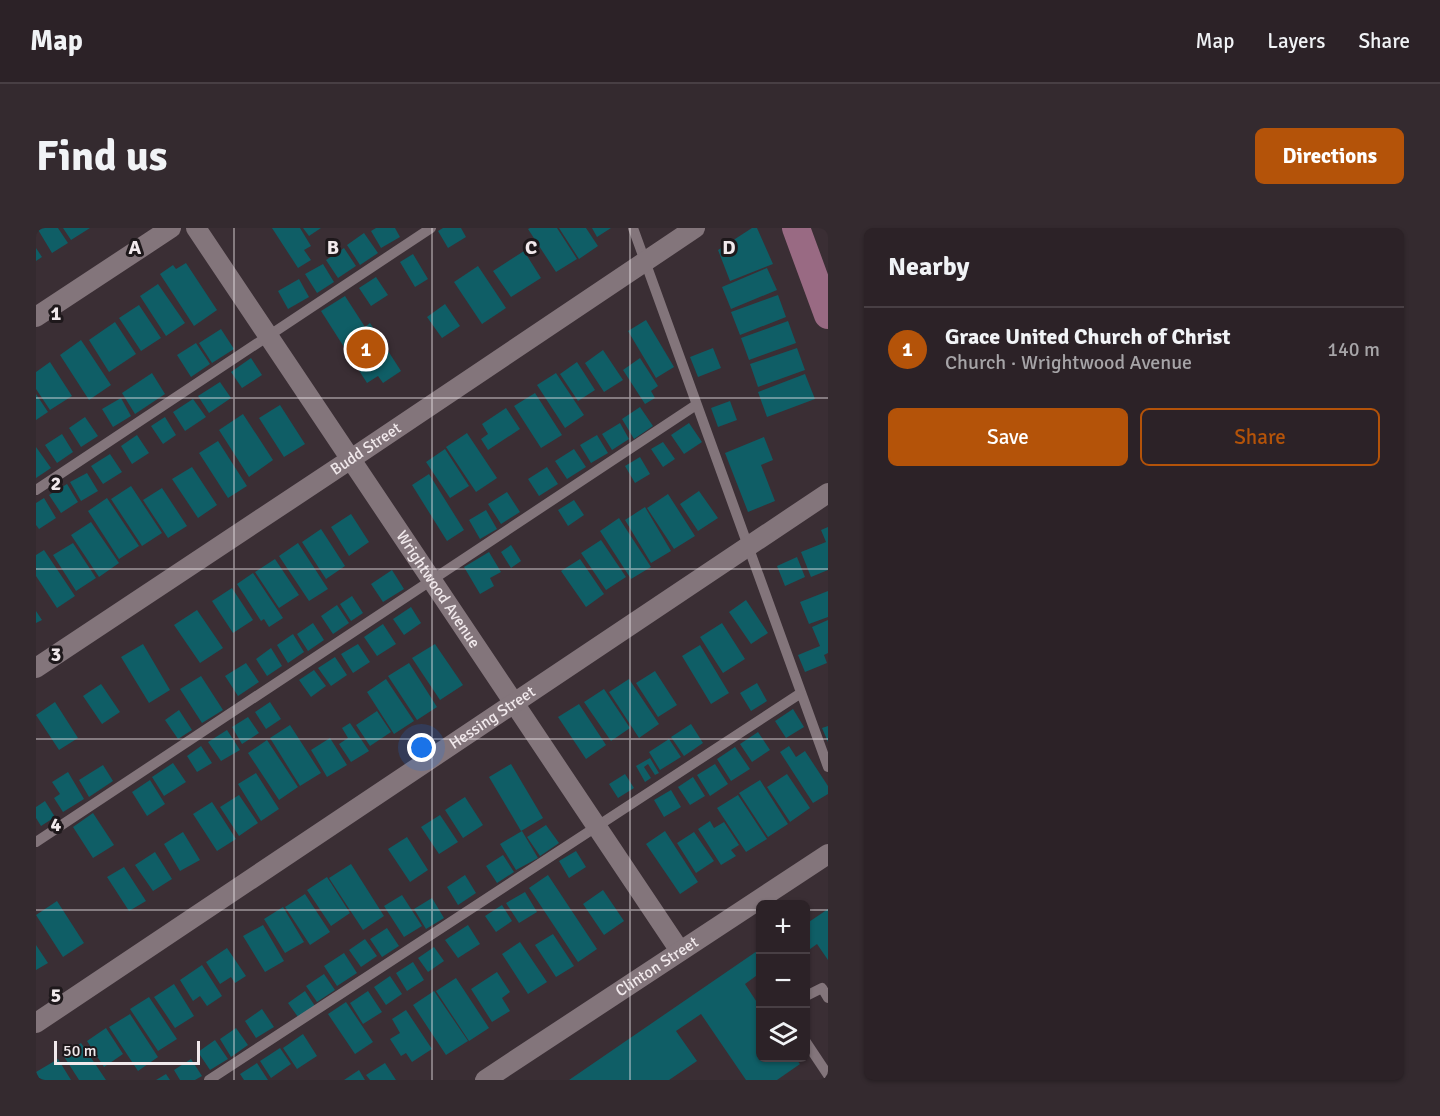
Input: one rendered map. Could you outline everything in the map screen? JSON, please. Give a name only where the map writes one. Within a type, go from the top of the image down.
[{"type":"main road","points":[[796,228],[828,315]]},
{"type":"street","points":[[36,317],[171,228]]},
{"type":"street","name":"Wrightwood Avenue","points":[[196,228],[680,951]]},
{"type":"street","name":"Budd Street","points":[[36,668],[695,228]]},
{"type":"street","name":"Hessing Street","points":[[36,1023],[828,493]]},
{"type":"street","name":"Clinton Street","points":[[485,1080],[828,854]]},
{"type":"lane","points":[[36,490],[431,228]]},
{"type":"lane","points":[[633,228],[828,768]]},
{"type":"lane","points":[[36,842],[696,405]]},
{"type":"lane","points":[[209,1080],[801,693]]},
{"type":"lane","points":[[810,994],[825,987],[828,998]]},
{"type":"lane","points":[[810,1048],[828,1076]]},
{"type":"building","points":[[37,228],[58,228],[68,243],[52,253]]},
{"type":"building","points":[[63,228],[90,228],[71,240]]},
{"type":"building","points":[[272,228],[300,228],[311,246],[304,250],[311,260],[298,268]]},
{"type":"building","points":[[303,228],[321,228],[309,236]]},
{"type":"building","points":[[376,228],[395,228],[400,237],[381,248],[371,231]]},
{"type":"building","points":[[443,228],[461,228],[466,237],[448,248],[438,231]]},
{"type":"building","points":[[557,228],[577,259],[556,272],[528,229]]},
{"type":"building","points":[[559,228],[586,228],[598,246],[579,259]]},
{"type":"building","points":[[592,228],[611,228],[597,237]]},
{"type":"building","points":[[752,228],[757,228],[773,264],[730,281],[718,250]]},
{"type":"building","points":[[364,233],[378,253],[360,265],[347,245]]},
{"type":"building","points":[[36,248],[42,257],[36,261]]},
{"type":"building","points":[[344,248],[356,266],[338,278],[326,260]]},
{"type":"building","points":[[524,251],[541,278],[511,297],[493,271]]},
{"type":"building","points":[[413,254],[428,279],[415,287],[400,262]]},
{"type":"building","points":[[186,263],[217,310],[194,326],[160,274],[173,265],[176,269]]},
{"type":"building","points":[[323,264],[334,282],[317,293],[305,274]]},
{"type":"building","points":[[478,266],[506,308],[482,324],[454,282]]},
{"type":"building","points":[[767,268],[777,290],[731,309],[722,287]]},
{"type":"building","points":[[376,277],[388,295],[371,306],[359,288]]},
{"type":"building","points":[[299,279],[309,297],[288,309],[278,291]]},
{"type":"building","points":[[158,284],[185,323],[166,336],[140,296]]},
{"type":"building","points":[[778,295],[786,317],[740,335],[731,312]]},
{"type":"building","points":[[345,296],[365,327],[370,323],[401,371],[383,383],[378,376],[367,383],[321,311]]},
{"type":"building","points":[[445,304],[460,326],[442,338],[427,317]]},
{"type":"building","points":[[139,305],[161,338],[141,351],[119,318]]},
{"type":"building","points":[[646,320],[674,367],[656,378],[628,331]]},
{"type":"building","points":[[788,321],[796,343],[749,360],[741,338]]},
{"type":"building","points":[[115,322],[136,354],[109,372],[89,340]]},
{"type":"building","points":[[221,329],[234,349],[212,363],[199,343]]},
{"type":"building","points":[[81,340],[111,385],[89,400],[60,355]]},
{"type":"building","points":[[196,343],[210,364],[191,377],[177,355]]},
{"type":"building","points":[[713,348],[721,368],[698,377],[690,357]]},
{"type":"building","points":[[797,348],[805,370],[758,387],[750,364]]},
{"type":"building","points":[[603,350],[623,380],[604,392],[585,363]]},
{"type":"building","points":[[251,358],[262,375],[242,388],[231,372]]},
{"type":"building","points":[[640,358],[658,386],[651,391],[655,398],[645,404],[623,370]]},
{"type":"building","points":[[50,362],[72,396],[50,410],[36,389],[36,372]]},
{"type":"building","points":[[577,362],[595,390],[578,401],[560,374]]},
{"type":"building","points":[[152,373],[165,394],[135,414],[122,393]]},
{"type":"building","points":[[556,373],[584,415],[565,428],[537,385]]},
{"type":"building","points":[[805,374],[815,399],[767,417],[758,392]]},
{"type":"building","points":[[220,382],[231,398],[209,413],[198,396]]},
{"type":"building","points":[[535,393],[562,435],[541,448],[514,406]]},
{"type":"building","points":[[36,394],[48,412],[36,420]]},
{"type":"building","points":[[121,398],[131,416],[113,427],[102,409]]},
{"type":"building","points":[[193,399],[206,417],[185,431],[173,412]]},
{"type":"building","points":[[730,401],[737,420],[718,427],[711,408]]},
{"type":"building","points":[[280,405],[305,444],[284,457],[259,418]]},
{"type":"building","points":[[640,407],[653,426],[634,439],[622,419]]},
{"type":"building","points":[[506,408],[520,429],[488,450],[481,439],[488,434],[482,424]]},
{"type":"building","points":[[243,414],[273,460],[249,477],[219,430]]},
{"type":"building","points":[[85,417],[98,436],[81,447],[69,428]]},
{"type":"building","points":[[165,417],[176,435],[163,444],[151,426]]},
{"type":"building","points":[[620,423],[629,439],[612,450],[602,434]]},
{"type":"building","points":[[689,423],[702,442],[684,454],[671,435]]},
{"type":"building","points":[[467,433],[497,478],[476,492],[446,447]]},
{"type":"building","points":[[62,434],[73,452],[57,463],[45,445]]},
{"type":"building","points":[[137,435],[149,453],[132,464],[121,446]]},
{"type":"building","points":[[597,435],[608,453],[591,463],[580,445]]},
{"type":"building","points":[[764,437],[773,460],[761,465],[775,501],[748,512],[725,453]]},
{"type":"building","points":[[218,441],[247,486],[228,498],[199,453]]},
{"type":"building","points":[[663,442],[675,459],[663,467],[651,449]]},
{"type":"building","points":[[36,447],[51,468],[36,478]]},
{"type":"building","points":[[445,449],[469,486],[450,498],[426,462]]},
{"type":"building","points":[[574,449],[586,467],[567,479],[555,461]]},
{"type":"building","points":[[110,454],[122,472],[103,484],[91,466]]},
{"type":"building","points":[[640,457],[650,474],[635,483],[625,466]]},
{"type":"building","points":[[192,467],[217,505],[198,518],[172,479]]},
{"type":"building","points":[[547,467],[558,484],[539,496],[528,479]]},
{"type":"building","points":[[87,473],[98,491],[81,501],[70,482]]},
{"type":"building","points":[[429,474],[464,530],[447,541],[412,485]]},
{"type":"building","points":[[67,484],[78,502],[61,513],[49,495]]},
{"type":"building","points":[[131,486],[162,533],[142,546],[111,499]]},
{"type":"building","points":[[162,488],[187,526],[168,538],[143,500]]},
{"type":"building","points":[[699,491],[718,518],[698,531],[680,504]]},
{"type":"building","points":[[507,492],[520,512],[501,524],[488,504]]},
{"type":"building","points":[[668,494],[695,536],[674,549],[647,508]]},
{"type":"building","points":[[44,498],[56,518],[39,529],[36,525],[36,503]]},
{"type":"building","points":[[107,498],[139,546],[119,559],[88,511]]},
{"type":"building","points":[[574,500],[584,515],[568,526],[558,510]]},
{"type":"building","points":[[645,507],[671,551],[651,563],[625,520]]},
{"type":"building","points":[[486,510],[497,529],[480,539],[469,520]]},
{"type":"building","points":[[351,514],[369,542],[349,556],[331,527]]},
{"type":"building","points":[[619,518],[651,567],[631,579],[600,531]]},
{"type":"building","points":[[91,522],[119,563],[99,577],[71,535]]},
{"type":"building","points":[[828,527],[828,570],[811,577],[801,552],[826,542],[821,530]]},
{"type":"building","points":[[321,529],[345,566],[326,579],[302,542]]},
{"type":"building","points":[[601,540],[626,577],[606,590],[581,553]]},
{"type":"building","points":[[73,543],[96,578],[76,591],[53,555]]},
{"type":"building","points":[[298,543],[328,589],[309,601],[279,556]]},
{"type":"building","points":[[511,545],[521,561],[511,568],[501,552]]},
{"type":"building","points":[[44,550],[75,596],[57,608],[36,576],[36,555]]},
{"type":"building","points":[[489,552],[501,572],[490,578],[494,586],[480,594],[464,567]]},
{"type":"building","points":[[797,557],[805,577],[785,586],[777,566]]},
{"type":"building","points":[[275,559],[299,595],[279,608],[255,572]]},
{"type":"building","points":[[580,559],[604,594],[586,607],[561,571]]},
{"type":"building","points":[[392,570],[404,589],[383,602],[371,584]]},
{"type":"building","points":[[253,573],[283,618],[269,627],[264,619],[261,621],[237,584]]},
{"type":"building","points":[[232,588],[253,620],[233,633],[212,601]]},
{"type":"building","points":[[828,591],[828,617],[809,624],[800,602]]},
{"type":"building","points":[[352,596],[363,613],[351,621],[340,604]]},
{"type":"building","points":[[746,600],[768,633],[751,644],[729,612]]},
{"type":"building","points":[[337,605],[349,623],[333,634],[321,616]]},
{"type":"building","points":[[411,607],[421,623],[404,635],[393,619]]},
{"type":"building","points":[[197,610],[223,648],[200,663],[174,625]]},
{"type":"building","points":[[36,611],[42,620],[36,623]]},
{"type":"building","points":[[828,620],[828,653],[824,655],[827,663],[805,672],[798,655],[820,646],[812,627]]},
{"type":"building","points":[[313,623],[324,640],[308,651],[297,634]]},
{"type":"building","points":[[722,623],[745,659],[723,673],[700,637]]},
{"type":"building","points":[[383,624],[396,644],[377,656],[364,637]]},
{"type":"building","points":[[293,634],[304,652],[288,663],[277,645]]},
{"type":"building","points":[[143,644],[170,690],[149,703],[121,657]]},
{"type":"building","points":[[358,644],[370,662],[353,673],[341,654]]},
{"type":"building","points":[[435,644],[463,685],[440,700],[412,658]]},
{"type":"building","points":[[700,645],[729,693],[711,704],[682,656]]},
{"type":"building","points":[[271,648],[282,666],[267,676],[256,659]]},
{"type":"building","points":[[335,657],[347,675],[331,686],[318,668]]},
{"type":"building","points":[[246,663],[259,682],[238,696],[225,676]]},
{"type":"building","points":[[409,663],[437,707],[417,720],[388,676]]},
{"type":"building","points":[[314,670],[326,686],[311,697],[299,680]]},
{"type":"building","points":[[655,671],[677,705],[658,717],[636,683]]},
{"type":"building","points":[[201,676],[223,710],[202,723],[180,689]]},
{"type":"building","points":[[386,679],[414,721],[394,734],[367,692]]},
{"type":"building","points":[[629,679],[659,724],[639,738],[609,692]]},
{"type":"building","points":[[757,683],[767,701],[751,711],[740,693]]},
{"type":"building","points":[[101,684],[120,712],[102,724],[83,696]]},
{"type":"building","points":[[604,689],[630,728],[611,741],[584,702]]},
{"type":"building","points":[[55,702],[78,738],[59,750],[36,715]]},
{"type":"building","points":[[270,702],[281,719],[266,729],[255,712]]},
{"type":"building","points":[[579,704],[606,745],[586,759],[558,717]]},
{"type":"building","points":[[793,709],[804,727],[786,738],[775,721]]},
{"type":"building","points":[[179,710],[192,730],[178,739],[165,720]]},
{"type":"building","points":[[377,711],[391,732],[370,746],[356,725]]},
{"type":"building","points":[[248,717],[259,733],[242,744],[232,727]]},
{"type":"building","points":[[350,723],[369,751],[351,762],[339,744],[348,738],[342,728]]},
{"type":"building","points":[[691,724],[703,743],[684,756],[671,737]]},
{"type":"building","points":[[290,725],[321,773],[300,786],[270,738]]},
{"type":"building","points":[[828,726],[828,742],[822,728]]},
{"type":"building","points":[[227,730],[240,750],[221,761],[208,742]]},
{"type":"building","points":[[758,732],[770,750],[752,762],[740,744]]},
{"type":"building","points":[[330,738],[347,765],[327,777],[311,750]]},
{"type":"building","points":[[669,739],[681,757],[660,770],[649,752]]},
{"type":"building","points":[[267,740],[298,787],[279,800],[248,753]]},
{"type":"building","points":[[201,746],[212,763],[197,772],[187,756]]},
{"type":"building","points":[[789,746],[796,757],[805,751],[828,786],[828,794],[813,803],[780,752]]},
{"type":"building","points":[[735,747],[750,769],[731,781],[717,759]]},
{"type":"building","points":[[650,758],[659,773],[655,775],[648,764],[644,767],[651,778],[645,782],[636,766]]},
{"type":"building","points":[[173,763],[186,782],[164,796],[152,777]]},
{"type":"building","points":[[511,764],[543,818],[521,831],[489,777]]},
{"type":"building","points":[[715,764],[728,784],[710,796],[697,775]]},
{"type":"building","points":[[103,765],[113,781],[89,797],[79,780]]},
{"type":"building","points":[[68,772],[84,799],[63,812],[54,798],[60,794],[52,782]]},
{"type":"building","points":[[256,773],[279,809],[261,821],[238,784]]},
{"type":"building","points":[[625,774],[634,788],[618,798],[609,784]]},
{"type":"building","points":[[787,774],[810,808],[790,822],[767,787]]},
{"type":"building","points":[[693,777],[705,796],[690,805],[678,787]]},
{"type":"building","points":[[150,780],[165,804],[147,816],[132,792]]},
{"type":"building","points":[[760,780],[788,824],[768,837],[739,793]]},
{"type":"building","points":[[671,790],[681,807],[664,817],[654,800]]},
{"type":"building","points":[[239,795],[258,823],[239,836],[220,807]]},
{"type":"building","points":[[738,795],[767,839],[746,852],[717,808]]},
{"type":"building","points":[[465,797],[483,825],[463,838],[445,810]]},
{"type":"building","points":[[45,801],[55,817],[41,826],[36,818],[36,807]]},
{"type":"building","points":[[212,802],[236,839],[217,851],[193,814]]},
{"type":"building","points":[[93,813],[114,845],[93,858],[73,827]]},
{"type":"building","points":[[440,815],[458,842],[439,854],[421,827]]},
{"type":"building","points":[[710,821],[714,828],[724,822],[739,845],[731,850],[736,856],[721,865],[698,829]]},
{"type":"building","points":[[546,825],[559,843],[540,856],[527,837]]},
{"type":"building","points":[[522,831],[538,858],[516,870],[500,844]]},
{"type":"building","points":[[665,831],[698,882],[680,894],[646,844]]},
{"type":"building","points":[[183,832],[200,860],[180,871],[164,844]]},
{"type":"building","points":[[694,832],[714,861],[696,873],[677,843]]},
{"type":"building","points":[[407,837],[428,870],[410,882],[388,849]]},
{"type":"building","points":[[576,851],[586,867],[569,878],[559,861]]},
{"type":"building","points":[[155,852],[172,879],[153,891],[135,865]]},
{"type":"building","points":[[503,855],[514,872],[497,883],[486,866]]},
{"type":"building","points":[[351,864],[384,916],[363,930],[329,878]]},
{"type":"building","points":[[124,867],[146,901],[129,911],[107,877]]},
{"type":"building","points":[[465,875],[476,893],[458,905],[447,887]]},
{"type":"building","points":[[548,875],[597,949],[578,962],[529,888]]},
{"type":"building","points":[[327,877],[350,913],[331,926],[307,890]]},
{"type":"building","points":[[603,890],[624,921],[604,935],[583,904]]},
{"type":"building","points":[[525,892],[537,912],[519,923],[506,903]]},
{"type":"building","points":[[305,894],[330,932],[310,945],[285,907]]},
{"type":"building","points":[[402,895],[422,926],[404,937],[384,906]]},
{"type":"building","points":[[432,898],[444,918],[426,929],[414,909]]},
{"type":"building","points":[[57,901],[84,943],[63,957],[36,915]]},
{"type":"building","points":[[502,905],[512,921],[496,932],[485,916]]},
{"type":"building","points":[[283,907],[304,942],[285,953],[264,919]]},
{"type":"building","points":[[828,909],[828,960],[817,944],[810,949],[810,921]]},
{"type":"building","points":[[263,925],[284,961],[265,972],[243,936]]},
{"type":"building","points":[[468,925],[480,944],[458,958],[445,940]]},
{"type":"building","points":[[387,928],[399,946],[382,957],[370,939]]},
{"type":"building","points":[[553,934],[574,966],[556,977],[535,945]]},
{"type":"building","points":[[365,939],[377,956],[361,967],[349,950]]},
{"type":"building","points":[[520,942],[547,982],[528,994],[502,954]]},
{"type":"building","points":[[36,945],[48,963],[36,970]]},
{"type":"building","points":[[434,947],[444,961],[428,972],[418,958]]},
{"type":"building","points":[[227,948],[246,976],[235,983],[231,977],[220,984],[206,962]]},
{"type":"building","points":[[756,952],[756,976],[745,984],[756,1001],[756,1062],[798,1062],[800,1064],[777,1080],[746,1080],[701,1014],[676,1031],[697,1061],[669,1080],[569,1080]]},
{"type":"building","points":[[344,953],[357,973],[337,986],[324,966]]},
{"type":"building","points":[[413,962],[424,980],[407,991],[396,973]]},
{"type":"building","points":[[202,965],[222,996],[207,1006],[200,996],[193,1001],[180,980]]},
{"type":"building","points":[[497,972],[510,992],[502,998],[510,1011],[492,1022],[471,989]]},
{"type":"building","points":[[324,974],[335,990],[317,1002],[306,986]]},
{"type":"building","points":[[390,976],[402,994],[386,1005],[374,987]]},
{"type":"building","points":[[456,978],[489,1028],[469,1041],[436,991]]},
{"type":"building","points":[[174,984],[194,1016],[175,1028],[154,997]]},
{"type":"building","points":[[305,991],[315,1006],[298,1017],[288,1003]]},
{"type":"building","points":[[368,991],[382,1012],[363,1024],[350,1003]]},
{"type":"building","points":[[434,991],[468,1041],[446,1055],[413,1005]]},
{"type":"building","points":[[149,997],[177,1039],[158,1051],[130,1009]]},
{"type":"building","points":[[346,1002],[373,1042],[355,1054],[328,1014]]},
{"type":"building","points":[[262,1009],[274,1027],[256,1038],[245,1021]]},
{"type":"building","points":[[406,1010],[432,1049],[412,1062],[406,1053],[401,1056],[390,1039],[400,1033],[392,1019]]},
{"type":"building","points":[[130,1014],[158,1057],[138,1071],[109,1027]]},
{"type":"building","points":[[106,1028],[123,1054],[104,1067],[87,1041]]},
{"type":"building","points":[[236,1028],[248,1045],[231,1057],[220,1039]]},
{"type":"building","points":[[303,1034],[317,1056],[297,1069],[283,1048]]},
{"type":"building","points":[[215,1040],[228,1059],[210,1070],[198,1052]]},
{"type":"building","points":[[81,1043],[106,1080],[79,1080],[63,1055]]},
{"type":"building","points":[[280,1048],[291,1064],[271,1078],[260,1061]]},
{"type":"building","points":[[58,1059],[71,1080],[40,1080],[36,1072]]},
{"type":"building","points":[[191,1059],[202,1076],[195,1080],[180,1080],[174,1070]]},
{"type":"building","points":[[257,1063],[268,1080],[244,1080],[240,1074]]},
{"type":"building","points":[[385,1063],[396,1080],[370,1080],[366,1075]]},
{"type":"building","points":[[359,1070],[365,1080],[344,1080]]},
{"type":"building","points":[[166,1074],[170,1080],[156,1080]]},
{"type":"place","name":"Grace United Church of Christ","points":[[366,349]]}]
